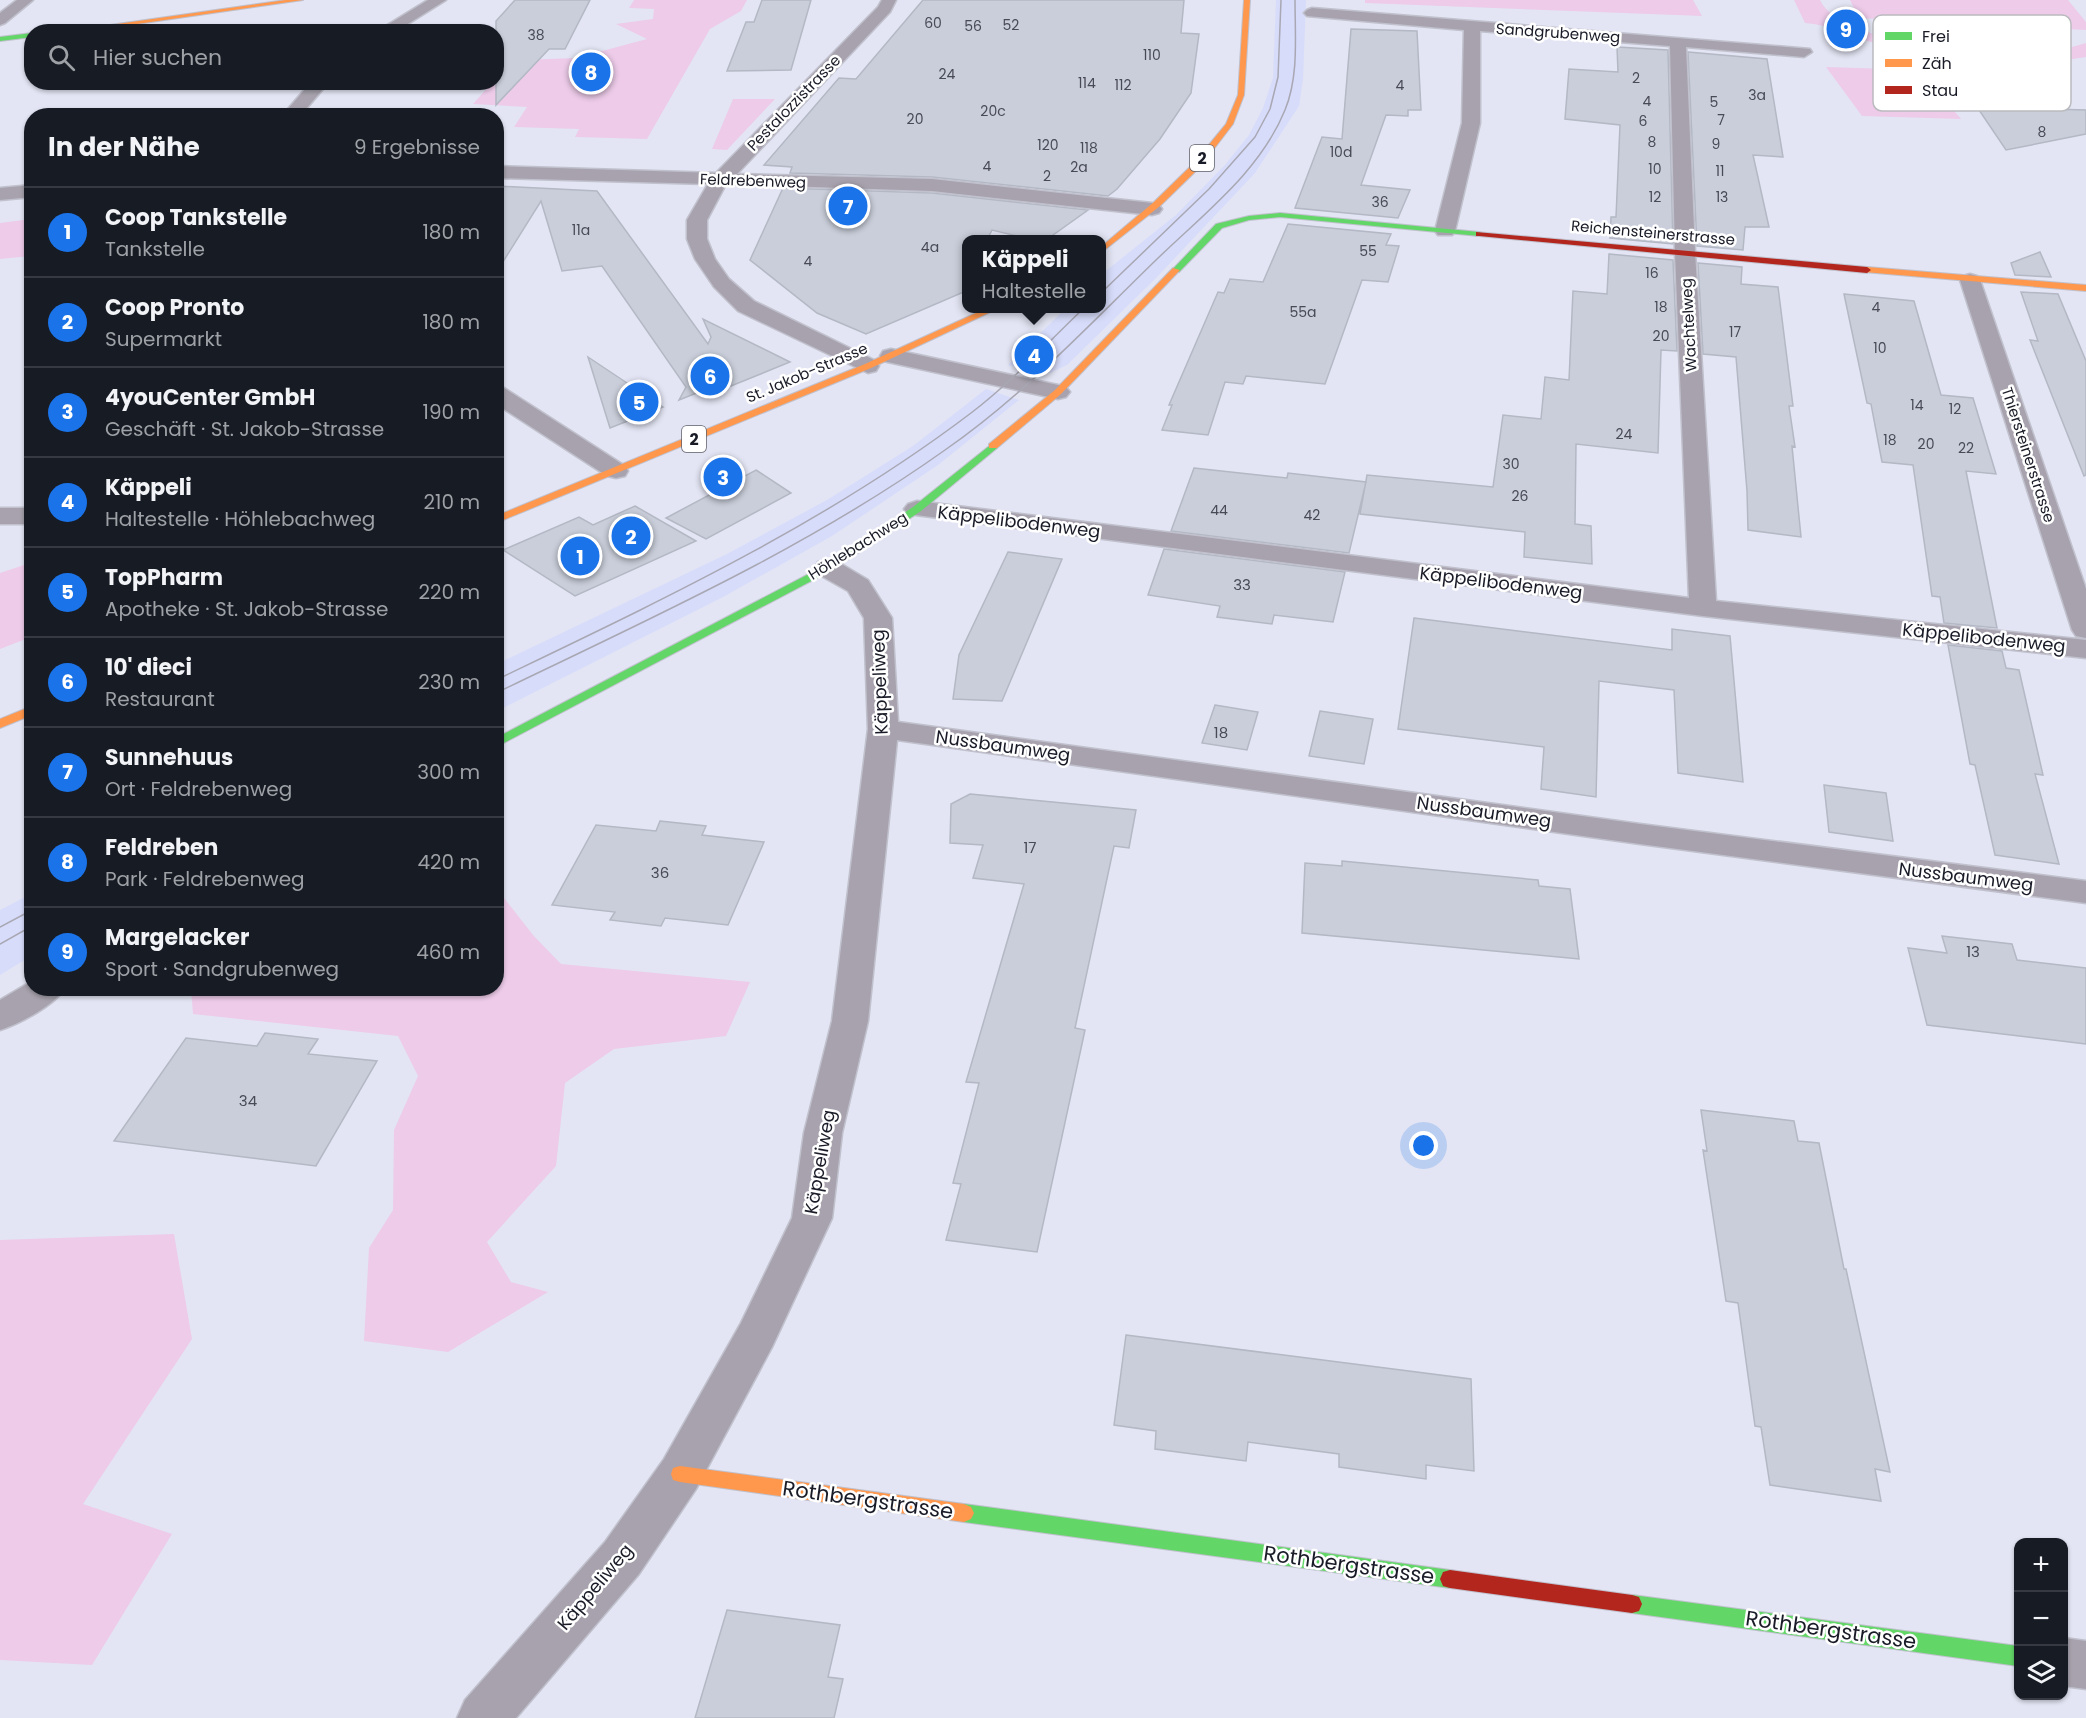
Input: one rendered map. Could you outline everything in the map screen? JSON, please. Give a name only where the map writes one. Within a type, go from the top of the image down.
[{"type":"street","points":[[0,20],[26,0]]},
{"type":"street","points":[[123,24],[300,0]]},
{"type":"street","points":[[397,24],[439,0]]},
{"type":"street","name":"Pestalozzistrasse","points":[[868,366],[746,306],[721,283],[705,259],[697,239],[697,220],[719,181],[885,9],[889,0]]},
{"type":"street","name":"2","points":[[1106,246],[1152,208],[1197,165],[1228,124],[1241,95],[1248,0]]},
{"type":"street","name":"Sandgrubenweg","points":[[1312,13],[1804,52]]},
{"type":"street","points":[[1446,231],[1471,123],[1473,26]]},
{"type":"street","points":[[0,39],[24,36]]},
{"type":"street","name":"Wachtelweg","points":[[1678,42],[1685,252],[1703,608]]},
{"type":"street","points":[[297,108],[314,90]]},
{"type":"street","name":"Feldrebenweg","points":[[504,172],[719,181],[932,185],[1152,208]]},
{"type":"street","points":[[0,194],[24,192]]},
{"type":"street","name":"Reichensteinerstrasse","points":[[1219,226],[1257,214],[1970,280],[2086,288]]},
{"type":"street","name":"Höhlebachweg","points":[[504,739],[828,568],[917,509],[1058,392],[1219,226]]},
{"type":"street","name":"Thiersteinerstrasse","points":[[1970,280],[2086,630]]},
{"type":"street","name":"St. Jakob-Strasse","points":[[504,517],[868,366],[986,313]]},
{"type":"street","points":[[891,356],[1058,392]]},
{"type":"street","points":[[504,398],[616,471]]},
{"type":"street","name":"Käppelibodenweg","points":[[917,509],[1703,608],[2086,649]]},
{"type":"street","points":[[0,516],[24,516]]},
{"type":"street","name":"Käppeliweg","points":[[483,1718],[622,1558],[680,1474],[757,1334],[812,1218],[823,1132],[850,1021],[883,729],[878,618],[858,586],[828,568]]},
{"type":"street","points":[[0,724],[24,714]]},
{"type":"street","name":"Nussbaumweg","points":[[883,729],[1628,832],[2086,892]]},
{"type":"street","points":[[0,1017],[34,996]]},
{"type":"street","name":"Rothbergstrasse","points":[[680,1474],[2014,1655]]},
{"type":"street","points":[[2068,1663],[2086,1665]]},
{"type":"shaded area","points":[[634,0],[747,0],[741,11],[710,29],[647,139],[575,137],[579,129],[514,127],[527,107],[473,104],[485,90],[504,90],[504,61],[576,58],[647,39],[616,24],[653,19],[654,9],[629,8]]},
{"type":"shaded area","points":[[1276,0],[1306,0],[1303,79],[1299,106],[1255,173],[1156,278],[1067,365],[1050,373],[1008,365],[1061,313],[1106,313],[1106,271],[1176,215],[1224,166],[1249,135],[1263,108],[1273,78]]},
{"type":"shaded area","points":[[1365,0],[1693,0],[1702,16],[1365,3]]},
{"type":"shaded area","points":[[1794,0],[1820,0],[1833,16],[1856,28],[1873,33],[1873,42],[1823,26],[1805,23]]},
{"type":"shaded area","points":[[1850,0],[2068,0],[2086,22],[2086,30],[2071,29],[2071,15],[1873,15],[1873,19],[1859,18]]},
{"type":"shaded area","points":[[2086,43],[2086,57],[2071,59],[2071,47]]},
{"type":"shaded area","points":[[1826,67],[1873,68],[1873,111],[1954,111],[1961,119],[1862,116]]},
{"type":"shaded area","points":[[733,99],[775,99],[727,150],[712,149]]},
{"type":"shaded area","points":[[24,220],[24,257],[0,259],[0,223]]},
{"type":"shaded area","points":[[986,389],[1019,400],[938,465],[832,536],[723,597],[504,707],[504,661],[727,554],[827,500],[913,446]]},
{"type":"shaded area","points":[[24,565],[24,640],[0,649],[0,573]]},
{"type":"shaded area","points":[[24,898],[24,960],[0,975],[0,910]]},
{"type":"shaded area","points":[[504,898],[533,935],[561,964],[750,982],[726,1036],[614,1049],[565,1083],[556,1166],[487,1242],[511,1282],[548,1292],[448,1352],[364,1341],[369,1248],[393,1210],[394,1130],[418,1076],[398,1036],[193,1014],[192,996],[504,996]]},
{"type":"shaded area","points":[[174,1234],[192,1339],[83,1504],[172,1534],[92,1665],[0,1660],[0,1240]]},
{"type":"building","points":[[515,0],[590,0],[565,49],[549,49],[496,105],[496,90],[504,90],[504,24],[496,24],[496,21]]},
{"type":"building","points":[[762,0],[811,0],[791,70],[727,71],[746,22],[754,22]]},
{"type":"building","points":[[923,0],[1184,0],[1181,33],[1199,34],[1191,93],[1160,139],[1117,189],[1108,196],[932,177],[790,173],[792,167],[764,165],[839,78],[856,79]]},
{"type":"building","points":[[1351,29],[1417,31],[1421,110],[1408,110],[1408,116],[1386,115],[1361,185],[1410,190],[1398,218],[1295,208],[1322,137],[1342,139]]},
{"type":"building","points":[[1617,47],[1668,50],[1673,244],[1610,238],[1611,217],[1616,217],[1620,125],[1565,119],[1569,69],[1618,72]]},
{"type":"building","points":[[1688,52],[1767,59],[1783,157],[1753,155],[1769,227],[1745,227],[1743,250],[1697,246]]},
{"type":"building","points":[[2086,110],[2086,134],[2006,150],[1980,111]]},
{"type":"building","points":[[504,186],[597,191],[708,344],[711,337],[703,319],[790,362],[731,386],[729,380],[679,400],[686,387],[602,266],[562,271],[541,201],[504,260]]},
{"type":"building","points":[[783,188],[932,193],[1088,210],[1053,235],[1013,235],[992,230],[990,235],[962,235],[962,293],[866,334],[817,313],[750,260]]},
{"type":"building","points":[[1288,224],[1391,234],[1386,245],[1399,246],[1388,282],[1362,280],[1325,384],[1246,376],[1243,384],[1225,382],[1208,435],[1162,430],[1172,405],[1169,405],[1218,292],[1224,293],[1230,279],[1263,282]]},
{"type":"building","points":[[2040,252],[2051,277],[2015,275],[2011,263]]},
{"type":"building","points":[[1609,254],[1673,260],[1677,351],[1661,350],[1658,453],[1576,444],[1575,524],[1591,526],[1592,564],[1524,557],[1525,532],[1360,514],[1367,475],[1493,487],[1503,415],[1541,419],[1545,377],[1569,380],[1573,291],[1607,294]]},
{"type":"building","points":[[1698,263],[1742,267],[1741,284],[1778,287],[1793,406],[1789,406],[1795,447],[1792,446],[1801,537],[1748,530],[1736,357],[1703,354]]},
{"type":"building","points":[[2021,292],[2058,294],[2086,361],[2086,475],[2084,476],[2030,340],[2038,341]]},
{"type":"building","points":[[1844,294],[1914,301],[1941,395],[1973,398],[1996,474],[1966,471],[1997,628],[1944,623],[1940,597],[1932,596],[1913,465],[1882,462],[1871,404],[1867,403]]},
{"type":"building","points":[[588,357],[663,407],[610,428]]},
{"type":"building","points":[[1194,468],[1287,478],[1288,473],[1366,482],[1349,553],[1171,531]]},
{"type":"building","points":[[756,470],[791,493],[706,539],[666,518]]},
{"type":"building","points":[[635,506],[696,541],[575,596],[504,551],[579,517],[593,525]]},
{"type":"building","points":[[1164,549],[1345,572],[1333,622],[1274,615],[1272,624],[1217,617],[1220,606],[1148,595]]},
{"type":"building","points":[[1008,552],[1062,559],[1002,701],[953,699],[959,655]]},
{"type":"building","points":[[1414,618],[1672,650],[1672,629],[1730,636],[1743,782],[1678,773],[1674,690],[1599,681],[1596,797],[1541,789],[1544,747],[1398,729]]},
{"type":"building","points":[[1948,645],[2002,651],[2006,668],[2019,670],[2043,775],[2035,774],[2059,864],[1995,855],[1975,765],[1970,764]]},
{"type":"building","points":[[1215,705],[1258,712],[1247,750],[1202,743]]},
{"type":"building","points":[[1320,711],[1373,719],[1364,764],[1309,756]]},
{"type":"building","points":[[1824,785],[1886,793],[1893,841],[1829,832]]},
{"type":"building","points":[[970,794],[1136,810],[1129,848],[1114,846],[1075,1028],[1085,1030],[1037,1252],[946,1240],[961,1184],[953,1183],[979,1083],[966,1082],[1024,884],[973,878],[983,845],[950,843],[951,804]]},
{"type":"building","points":[[660,821],[706,826],[702,835],[764,842],[728,925],[665,918],[661,926],[610,920],[615,912],[552,905],[596,825],[656,831]]},
{"type":"building","points":[[1342,861],[1538,880],[1539,886],[1570,889],[1579,959],[1302,933],[1305,863],[1342,866]]},
{"type":"building","points":[[1942,936],[2012,944],[2017,960],[2086,968],[2086,1044],[1927,1025],[1908,948],[1947,953]]},
{"type":"building","points":[[265,1033],[318,1039],[308,1054],[377,1061],[316,1166],[114,1141],[186,1038],[257,1046]]},
{"type":"building","points":[[1701,1110],[1794,1121],[1798,1141],[1819,1143],[1844,1269],[1846,1269],[1890,1472],[1875,1469],[1881,1501],[1770,1485],[1761,1427],[1755,1426],[1738,1303],[1726,1301],[1703,1150],[1707,1151]]},
{"type":"building","points":[[1126,1335],[1471,1379],[1474,1471],[1426,1465],[1426,1479],[1339,1467],[1339,1454],[1248,1442],[1246,1461],[1155,1449],[1156,1431],[1114,1425]]},
{"type":"building","points":[[727,1610],[840,1625],[828,1677],[843,1679],[834,1718],[695,1718]]},
{"type":"tram line","points":[[1106,288],[1209,189],[1255,137],[1270,109],[1278,77],[1281,0]]},
{"type":"tram line","points":[[1106,309],[1228,192],[1261,153],[1274,132],[1285,110],[1292,84],[1295,56],[1295,0]]},
{"type":"tram line","points":[[504,676],[680,590],[800,525],[858,490],[915,453],[986,401],[1079,313]]},
{"type":"tram line","points":[[504,689],[726,581],[838,519],[892,486],[974,429],[1001,407],[1102,313]]},
{"type":"tram line","points":[[0,927],[24,914]]},
{"type":"tram line","points":[[0,944],[24,930]]},
{"type":"traffic: fast","points":[[0,39],[24,36]]},
{"type":"traffic: fast","points":[[1176,270],[1219,226],[1249,218],[1280,215],[1479,234]]},
{"type":"traffic: fast","points":[[504,739],[828,568],[917,509],[993,446]]},
{"type":"traffic: fast","points":[[964,1513],[1450,1579]]},
{"type":"traffic: fast","points":[[1632,1604],[2014,1655]]},
{"type":"traffic: slow","points":[[123,24],[300,0]]},
{"type":"traffic: slow","points":[[1106,247],[1157,204],[1197,165],[1229,124],[1241,95],[1247,0]]},
{"type":"traffic: slow","points":[[993,446],[1058,392],[1176,270]]},
{"type":"traffic: slow","points":[[1867,270],[2086,288]]},
{"type":"traffic: slow","points":[[504,517],[868,366],[984,313]]},
{"type":"traffic: slow","points":[[0,724],[24,714]]},
{"type":"traffic: slow","points":[[680,1474],[964,1513]]},
{"type":"traffic: jam","points":[[1479,234],[1867,270]]},
{"type":"traffic: jam","points":[[1450,1579],[1632,1604]]},
{"type":"place","name":"Margelacker","points":[[1846,29]]},
{"type":"place","name":"Feldreben","points":[[591,72]]},
{"type":"place","name":"Sunnehuus","points":[[848,206]]},
{"type":"place","name":"Käppeli","points":[[1034,355]]},
{"type":"place","name":"10' dieci","points":[[710,376]]},
{"type":"place","name":"TopPharm","points":[[639,402]]},
{"type":"place","name":"4youCenter GmbH","points":[[723,477]]},
{"type":"place","name":"Coop Pronto","points":[[631,536]]},
{"type":"place","name":"Coop Tankstelle","points":[[580,556]]}]
